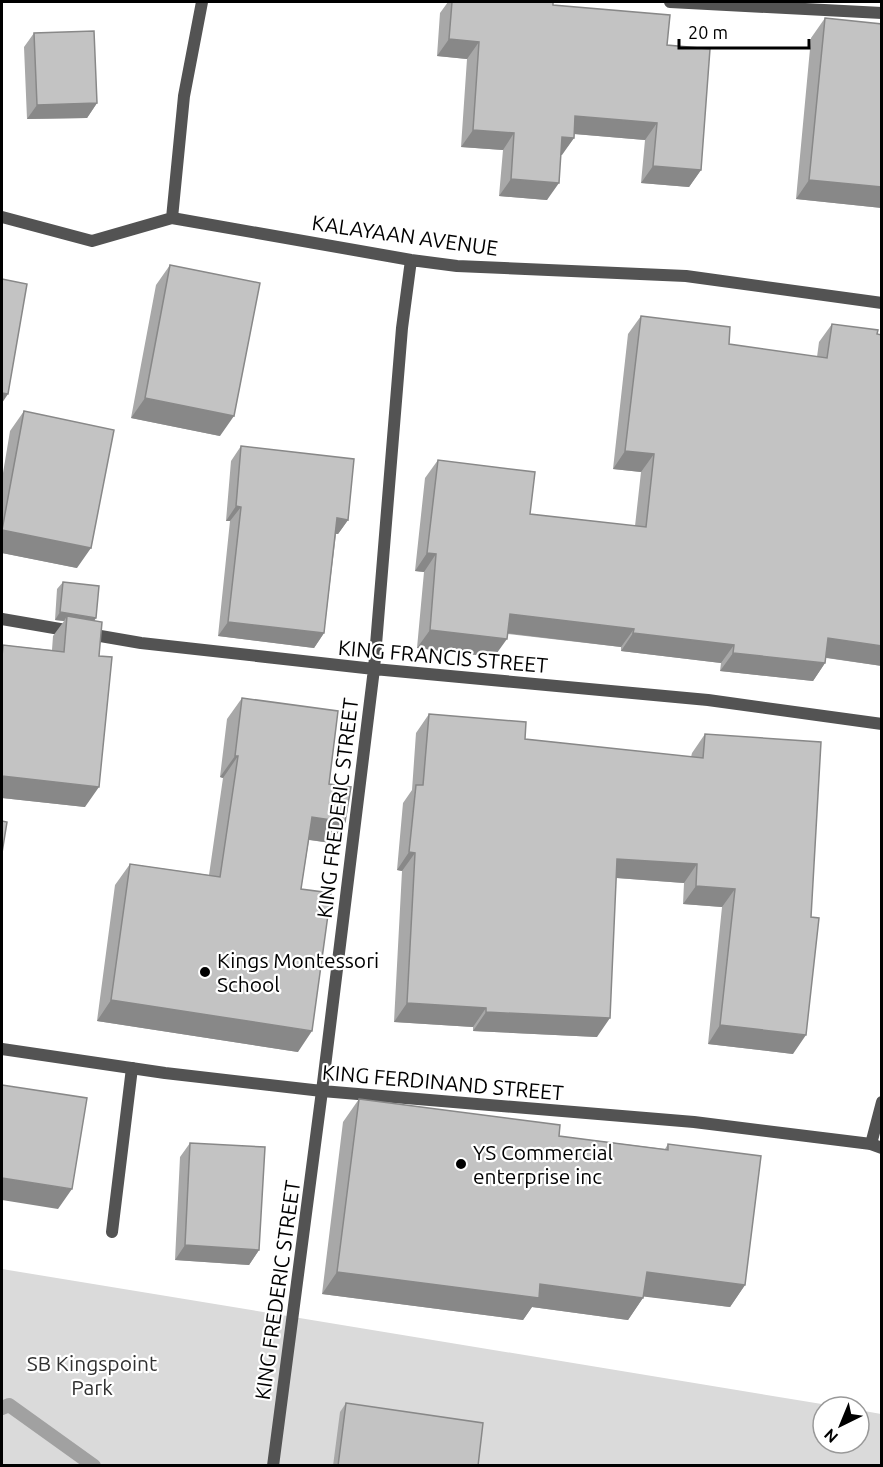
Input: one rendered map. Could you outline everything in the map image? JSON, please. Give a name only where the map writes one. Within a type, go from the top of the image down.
[{"type":"street","points":[[172,218],[184,96],[202,2]]},
{"type":"street","points":[[670,2],[882,13]]},
{"type":"street","name":"KALAYAAN AVENUE","points":[[2,217],[92,242],[172,218],[457,266],[686,276],[882,303]]},
{"type":"street","name":"KING FREDERIC STREET","points":[[273,1466],[374,669],[402,328],[411,260]]},
{"type":"street","name":"KING FRANCIS STREET","points":[[2,619],[141,643],[374,669],[708,700],[882,724]]},
{"type":"street","name":"KING FERDINAND STREET","points":[[2,1049],[132,1068],[322,1091],[694,1122],[876,1146]]},
{"type":"street","points":[[112,1232],[132,1068]]},
{"type":"street","points":[[876,1146],[882,1101]]},
{"type":"green space","name":"SB Kingspoint Park","points":[[2,1269],[811,1402],[811,1455],[871,1455],[871,1412],[881,1414],[881,1465],[2,1465]]},
{"type":"building","points":[[452,2],[553,2],[553,5],[670,15],[667,45],[710,49],[701,170],[653,166],[657,123],[575,116],[574,138],[562,137],[559,183],[511,179],[514,133],[473,130],[479,42],[449,39]]},
{"type":"building","points":[[825,18],[882,24],[882,187],[809,180]]},
{"type":"building","points":[[94,31],[97,103],[37,105],[34,33]]},
{"type":"building","points":[[170,265],[260,283],[234,416],[145,398]]},
{"type":"building","points":[[2,279],[27,284],[8,394],[2,393]]},
{"type":"building","points":[[641,316],[730,327],[729,344],[827,358],[832,324],[878,330],[877,334],[882,335],[882,646],[828,638],[825,663],[733,653],[734,645],[633,633],[634,629],[510,614],[507,639],[430,630],[436,554],[427,553],[438,460],[535,472],[530,514],[646,527],[654,454],[625,451]]},
{"type":"building","points":[[24,411],[114,430],[91,548],[2,530]]},
{"type":"building","points":[[241,446],[354,459],[348,520],[337,518],[324,633],[228,622],[241,507],[236,506]]},
{"type":"building","points":[[63,582],[99,586],[96,618],[60,612]]},
{"type":"building","points":[[67,616],[102,622],[99,656],[112,657],[99,787],[2,776],[3,645],[64,652]]},
{"type":"building","points":[[242,698],[338,711],[329,784],[351,787],[345,822],[312,817],[301,889],[331,893],[312,1031],[111,1000],[130,864],[220,877],[238,756],[235,756]]},
{"type":"building","points":[[429,714],[526,722],[525,739],[703,758],[705,734],[821,742],[811,917],[819,918],[806,1035],[720,1025],[735,889],[696,886],[697,864],[617,859],[610,1018],[486,1012],[486,1008],[407,1003],[415,853],[409,852],[416,785],[423,785]]},
{"type":"building","points":[[2,821],[7,822],[2,853]]},
{"type":"building","points":[[2,1085],[87,1098],[72,1189],[2,1178]]},
{"type":"building","points":[[359,1099],[560,1125],[559,1136],[668,1150],[668,1144],[761,1156],[745,1285],[647,1272],[643,1298],[540,1284],[539,1298],[337,1272]]},
{"type":"building","points":[[190,1143],[265,1147],[259,1250],[185,1245]]},
{"type":"building","points":[[346,1403],[483,1423],[478,1466],[338,1466]]},
{"type":"waterway","points":[[2,1408],[9,1405],[94,1466]]},
{"type":"place","name":"Kings Montessori School","points":[[205,972]]},
{"type":"place","name":"YS Commercial enterprise inc","points":[[461,1164]]}]
